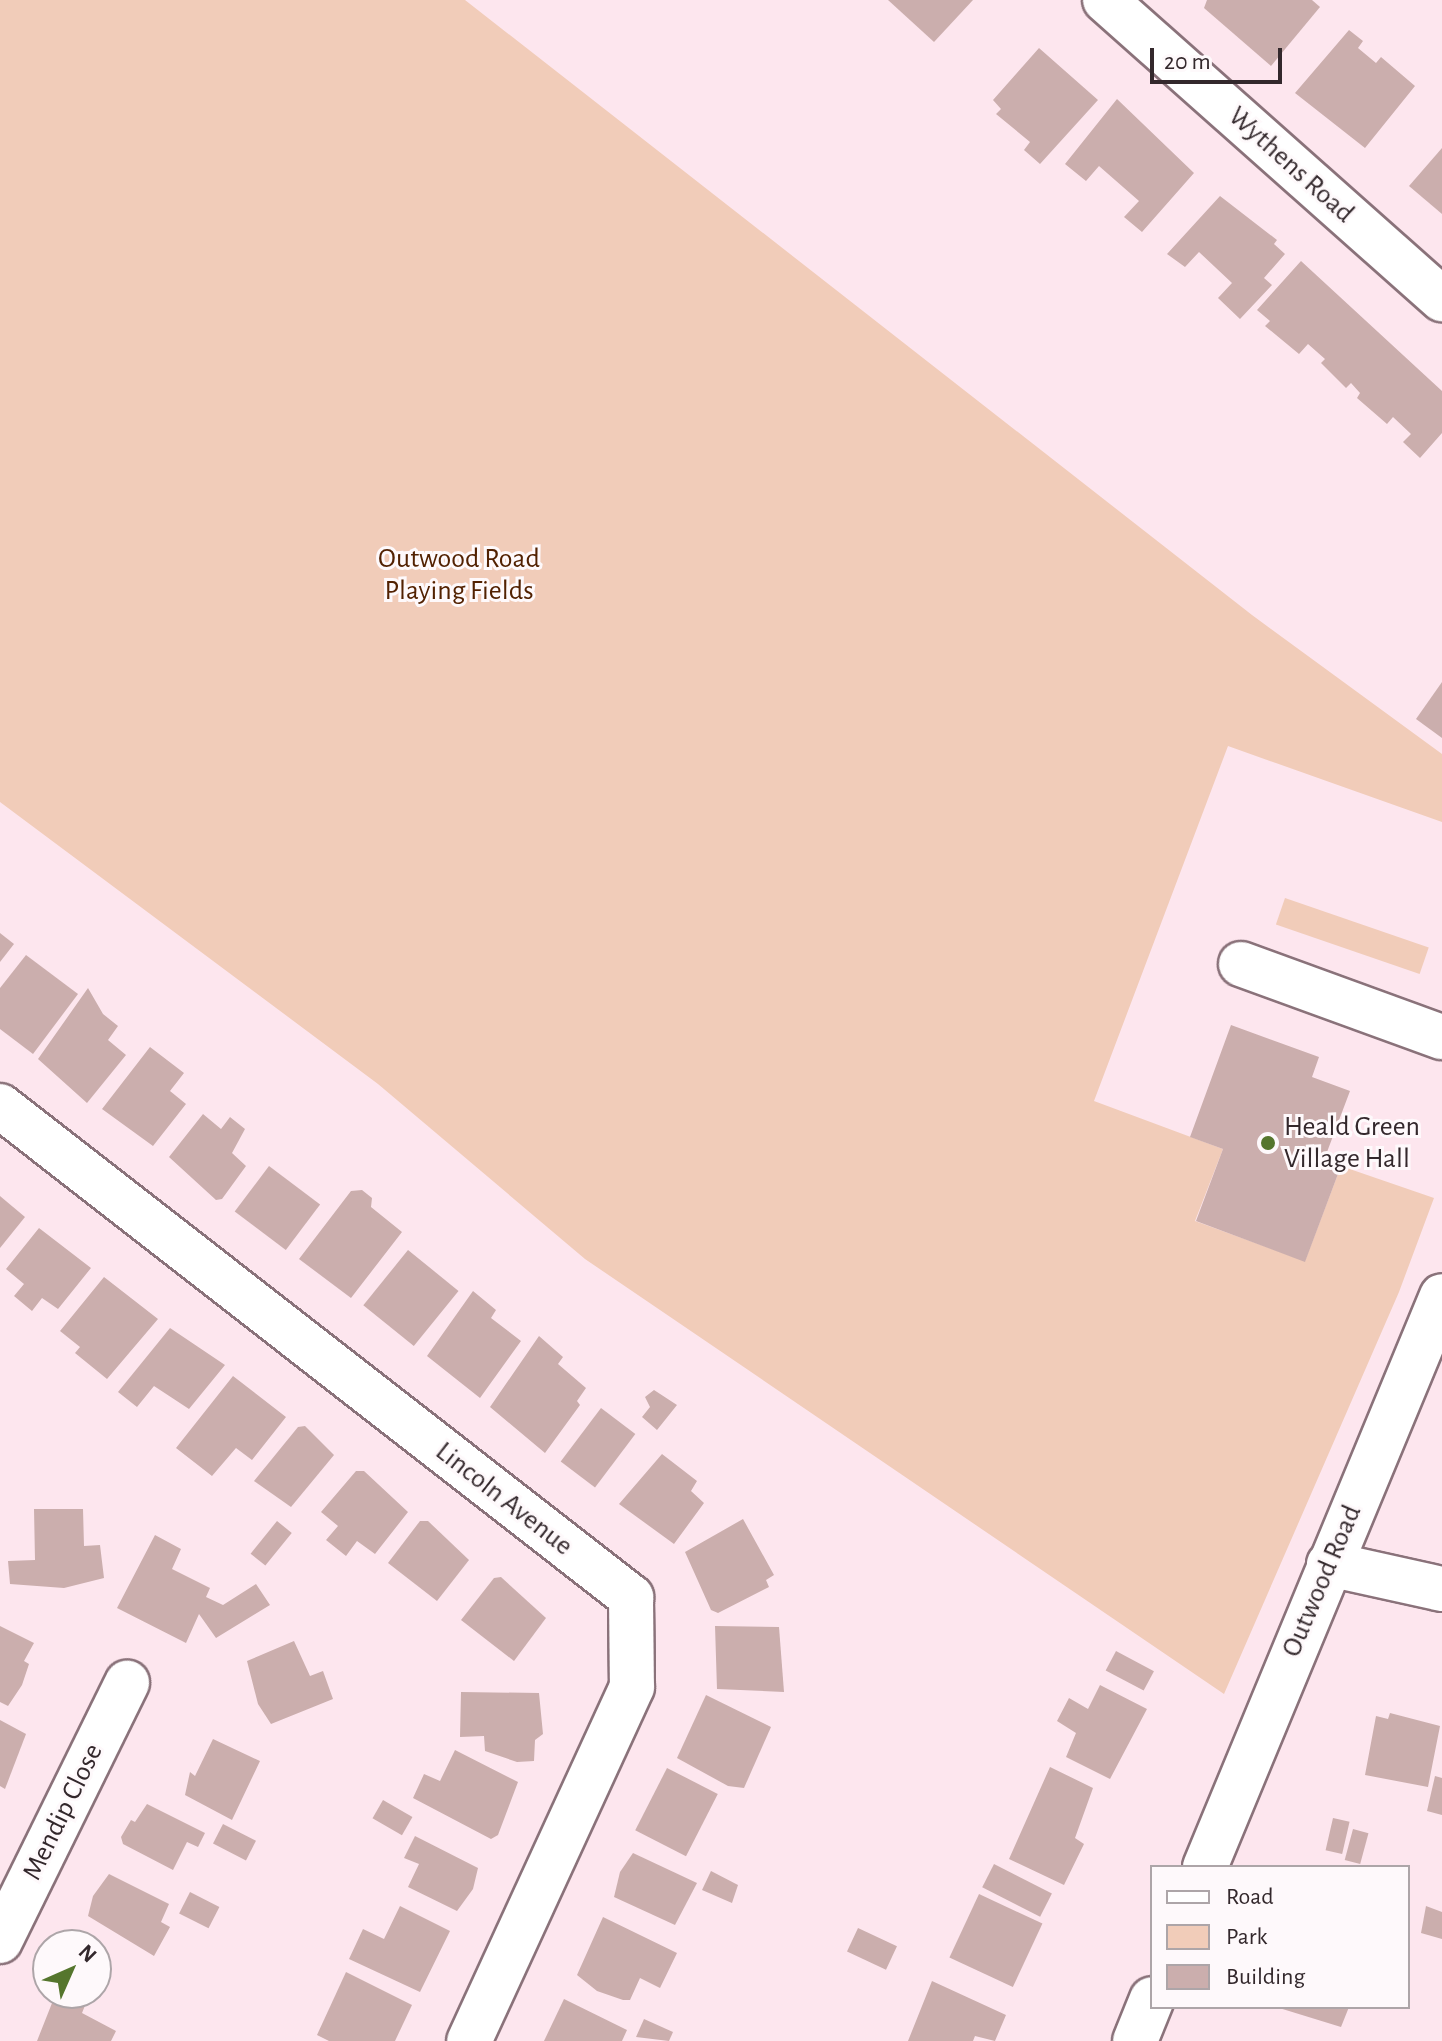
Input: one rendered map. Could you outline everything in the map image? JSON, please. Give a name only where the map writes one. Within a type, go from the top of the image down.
[{"type":"street","name":"Wythens Road","points":[[1105,0],[1442,299]]},
{"type":"street","points":[[1241,964],[1442,1037]]},
{"type":"street","name":"Lincoln Avenue","points":[[0,1106],[631,1597],[632,1687],[469,2041]]},
{"type":"street","name":"Outwood Road","points":[[1206,1865],[1442,1296]]},
{"type":"street","points":[[1329,1564],[1442,1589]]},
{"type":"street","name":"Mendip Close","points":[[0,1941],[127,1683]]},
{"type":"street","points":[[1135,2041],[1150,2004]]},
{"type":"green space","name":"Outwood Road Playing Fields","points":[[0,0],[465,0],[1252,615],[1442,754],[1442,822],[1228,746],[1094,1101],[1223,1149],[1195,1221],[1305,1261],[1341,1166],[1434,1198],[1399,1292],[1224,1694],[585,1259],[378,1084],[0,802]]},
{"type":"green space","points":[[1285,898],[1429,947],[1420,974],[1276,924]]},
{"type":"building","points":[[888,0],[973,0],[934,42]]},
{"type":"building","points":[[1207,0],[1312,0],[1320,7],[1271,66],[1204,8]]},
{"type":"building","points":[[1349,30],[1363,41],[1358,48],[1376,63],[1381,57],[1415,86],[1365,148],[1295,93]]},
{"type":"building","points":[[1039,48],[1098,100],[1040,164],[1024,150],[1030,142],[996,114],[1001,109],[993,100]]},
{"type":"building","points":[[1117,99],[1194,173],[1142,232],[1124,217],[1139,201],[1099,166],[1086,181],[1065,164]]},
{"type":"building","points":[[1442,148],[1442,214],[1409,186]]},
{"type":"building","points":[[1220,196],[1277,240],[1274,244],[1285,254],[1264,278],[1272,285],[1240,319],[1218,298],[1232,283],[1199,252],[1185,267],[1167,254]]},
{"type":"building","points":[[1301,261],[1442,391],[1442,433],[1420,458],[1403,442],[1411,434],[1393,417],[1387,424],[1357,398],[1360,393],[1351,383],[1346,388],[1321,363],[1325,359],[1308,344],[1299,354],[1265,326],[1270,321],[1257,310]]},
{"type":"building","points":[[1442,682],[1442,738],[1416,719]]},
{"type":"building","points":[[0,933],[14,944],[0,962]]},
{"type":"building","points":[[26,955],[78,994],[33,1054],[0,1029],[0,988]]},
{"type":"building","points":[[88,988],[103,1014],[118,1026],[108,1040],[126,1055],[87,1103],[38,1059]]},
{"type":"building","name":"Heald Green Village Hall","points":[[1231,1025],[1319,1057],[1312,1077],[1350,1091],[1324,1160],[1341,1166],[1305,1262],[1196,1221],[1223,1149],[1190,1137]]},
{"type":"building","points":[[150,1047],[184,1073],[170,1091],[186,1104],[153,1146],[102,1109]]},
{"type":"building","points":[[203,1114],[221,1129],[230,1117],[245,1129],[232,1153],[246,1166],[222,1199],[216,1200],[169,1157]]},
{"type":"building","points":[[269,1166],[320,1205],[286,1250],[235,1212]]},
{"type":"building","points":[[362,1190],[372,1198],[371,1207],[402,1232],[351,1298],[299,1259],[351,1191]]},
{"type":"building","points":[[0,1196],[25,1217],[0,1248]]},
{"type":"building","points":[[39,1228],[91,1268],[58,1309],[42,1298],[32,1311],[14,1296],[24,1284],[6,1269]]},
{"type":"building","points":[[408,1250],[459,1291],[414,1346],[363,1305]]},
{"type":"building","points":[[104,1277],[158,1319],[107,1379],[75,1353],[80,1347],[60,1331]]},
{"type":"building","points":[[473,1291],[496,1310],[491,1318],[521,1341],[480,1398],[427,1356]]},
{"type":"building","points":[[170,1328],[225,1365],[189,1409],[154,1386],[137,1407],[118,1392]]},
{"type":"building","points":[[539,1336],[563,1357],[558,1364],[586,1388],[577,1401],[580,1405],[545,1453],[490,1407]]},
{"type":"building","points":[[233,1376],[286,1417],[252,1460],[236,1448],[212,1476],[176,1448]]},
{"type":"building","points":[[654,1390],[677,1405],[657,1430],[642,1417],[650,1407],[645,1397]]},
{"type":"building","points":[[601,1408],[635,1434],[595,1487],[561,1462]]},
{"type":"building","points":[[305,1426],[334,1455],[291,1507],[254,1481],[298,1427]]},
{"type":"building","points":[[662,1454],[697,1481],[691,1491],[704,1503],[674,1544],[619,1504]]},
{"type":"building","points":[[356,1471],[364,1471],[408,1512],[375,1554],[357,1541],[346,1556],[326,1540],[338,1526],[321,1512]]},
{"type":"building","points":[[34,1509],[83,1509],[84,1546],[100,1545],[104,1578],[64,1588],[10,1584],[8,1561],[35,1560]]},
{"type":"building","points":[[743,1519],[774,1575],[766,1580],[769,1587],[718,1613],[711,1610],[685,1552]]},
{"type":"building","points":[[277,1521],[292,1533],[265,1566],[251,1554]]},
{"type":"building","points":[[420,1521],[428,1521],[469,1560],[437,1601],[388,1563]]},
{"type":"building","points":[[155,1535],[181,1549],[172,1569],[210,1588],[206,1597],[223,1605],[256,1584],[270,1605],[216,1638],[199,1614],[186,1643],[117,1608]]},
{"type":"building","points":[[501,1577],[546,1618],[514,1661],[461,1620],[494,1578]]},
{"type":"building","points":[[0,1626],[34,1643],[24,1661],[29,1664],[22,1685],[8,1706],[0,1702]]},
{"type":"building","points":[[715,1626],[779,1627],[784,1692],[717,1689]]},
{"type":"building","points":[[294,1641],[310,1676],[323,1671],[333,1699],[271,1724],[258,1704],[247,1661]]},
{"type":"building","points":[[1116,1651],[1154,1671],[1144,1691],[1106,1670]]},
{"type":"building","points":[[1100,1685],[1147,1709],[1110,1779],[1066,1757],[1076,1733],[1057,1721],[1069,1698],[1088,1709]]},
{"type":"building","points":[[461,1692],[539,1693],[543,1734],[535,1740],[534,1761],[517,1762],[485,1751],[484,1736],[460,1737]]},
{"type":"building","points":[[706,1695],[771,1727],[744,1788],[728,1786],[677,1758]]},
{"type":"building","points":[[1390,1713],[1440,1726],[1428,1787],[1365,1775],[1376,1716],[1388,1719]]},
{"type":"building","points":[[0,1720],[26,1734],[5,1789],[0,1786]]},
{"type":"building","points":[[213,1739],[260,1761],[232,1820],[185,1795],[190,1772],[195,1776]]},
{"type":"building","points":[[455,1750],[518,1782],[498,1835],[491,1839],[413,1798],[424,1774],[440,1781]]},
{"type":"building","points":[[1050,1767],[1093,1788],[1075,1838],[1084,1844],[1064,1885],[1009,1859]]},
{"type":"building","points":[[667,1768],[718,1794],[686,1856],[635,1830]]},
{"type":"building","points":[[1435,1776],[1442,1778],[1442,1815],[1427,1811]]},
{"type":"building","points":[[383,1800],[412,1817],[402,1835],[372,1818]]},
{"type":"building","points":[[147,1804],[205,1833],[198,1847],[187,1842],[173,1870],[123,1844],[121,1837],[131,1820],[135,1822]]},
{"type":"building","points":[[1333,1818],[1350,1822],[1342,1854],[1326,1850]]},
{"type":"building","points":[[223,1824],[256,1841],[246,1860],[213,1844]]},
{"type":"building","points":[[1353,1829],[1368,1833],[1360,1864],[1345,1860]]},
{"type":"building","points":[[415,1836],[478,1868],[473,1889],[457,1911],[408,1887],[419,1864],[404,1858]]},
{"type":"building","points":[[633,1853],[697,1883],[675,1925],[614,1897],[620,1872]]},
{"type":"building","points":[[994,1864],[1052,1894],[1040,1917],[982,1887]]},
{"type":"building","points":[[711,1871],[738,1885],[732,1903],[702,1890]]},
{"type":"building","points":[[109,1874],[169,1904],[161,1922],[170,1927],[154,1956],[88,1916],[93,1896]]},
{"type":"building","points":[[190,1892],[219,1907],[209,1928],[179,1913]]},
{"type":"building","points":[[979,1894],[1042,1924],[1013,1987],[949,1957]]},
{"type":"building","points":[[400,1906],[450,1931],[420,1992],[349,1959],[363,1929],[384,1939]]},
{"type":"building","points":[[1426,1906],[1442,1912],[1442,1939],[1421,1933]]},
{"type":"building","points":[[603,1917],[677,1953],[660,1988],[640,1978],[630,2000],[623,2000],[597,1991],[577,1975]]},
{"type":"building","points":[[858,1928],[897,1946],[886,1970],[847,1952]]},
{"type":"building","points":[[346,1972],[412,2005],[395,2041],[329,2041],[317,2035]]},
{"type":"building","points":[[932,1981],[1006,2015],[995,2041],[975,2036],[973,2041],[908,2041]]},
{"type":"building","points":[[564,1999],[627,2030],[622,2041],[544,2041]]},
{"type":"building","points":[[50,2009],[84,2009],[82,2013],[116,2031],[111,2041],[37,2041]]},
{"type":"building","points":[[1282,2009],[1348,2009],[1341,2027]]},
{"type":"building","points":[[644,2019],[673,2032],[669,2041],[636,2037]]},
{"type":"place","name":"Heald Green Village Hall","points":[[1268,1143]]}]
